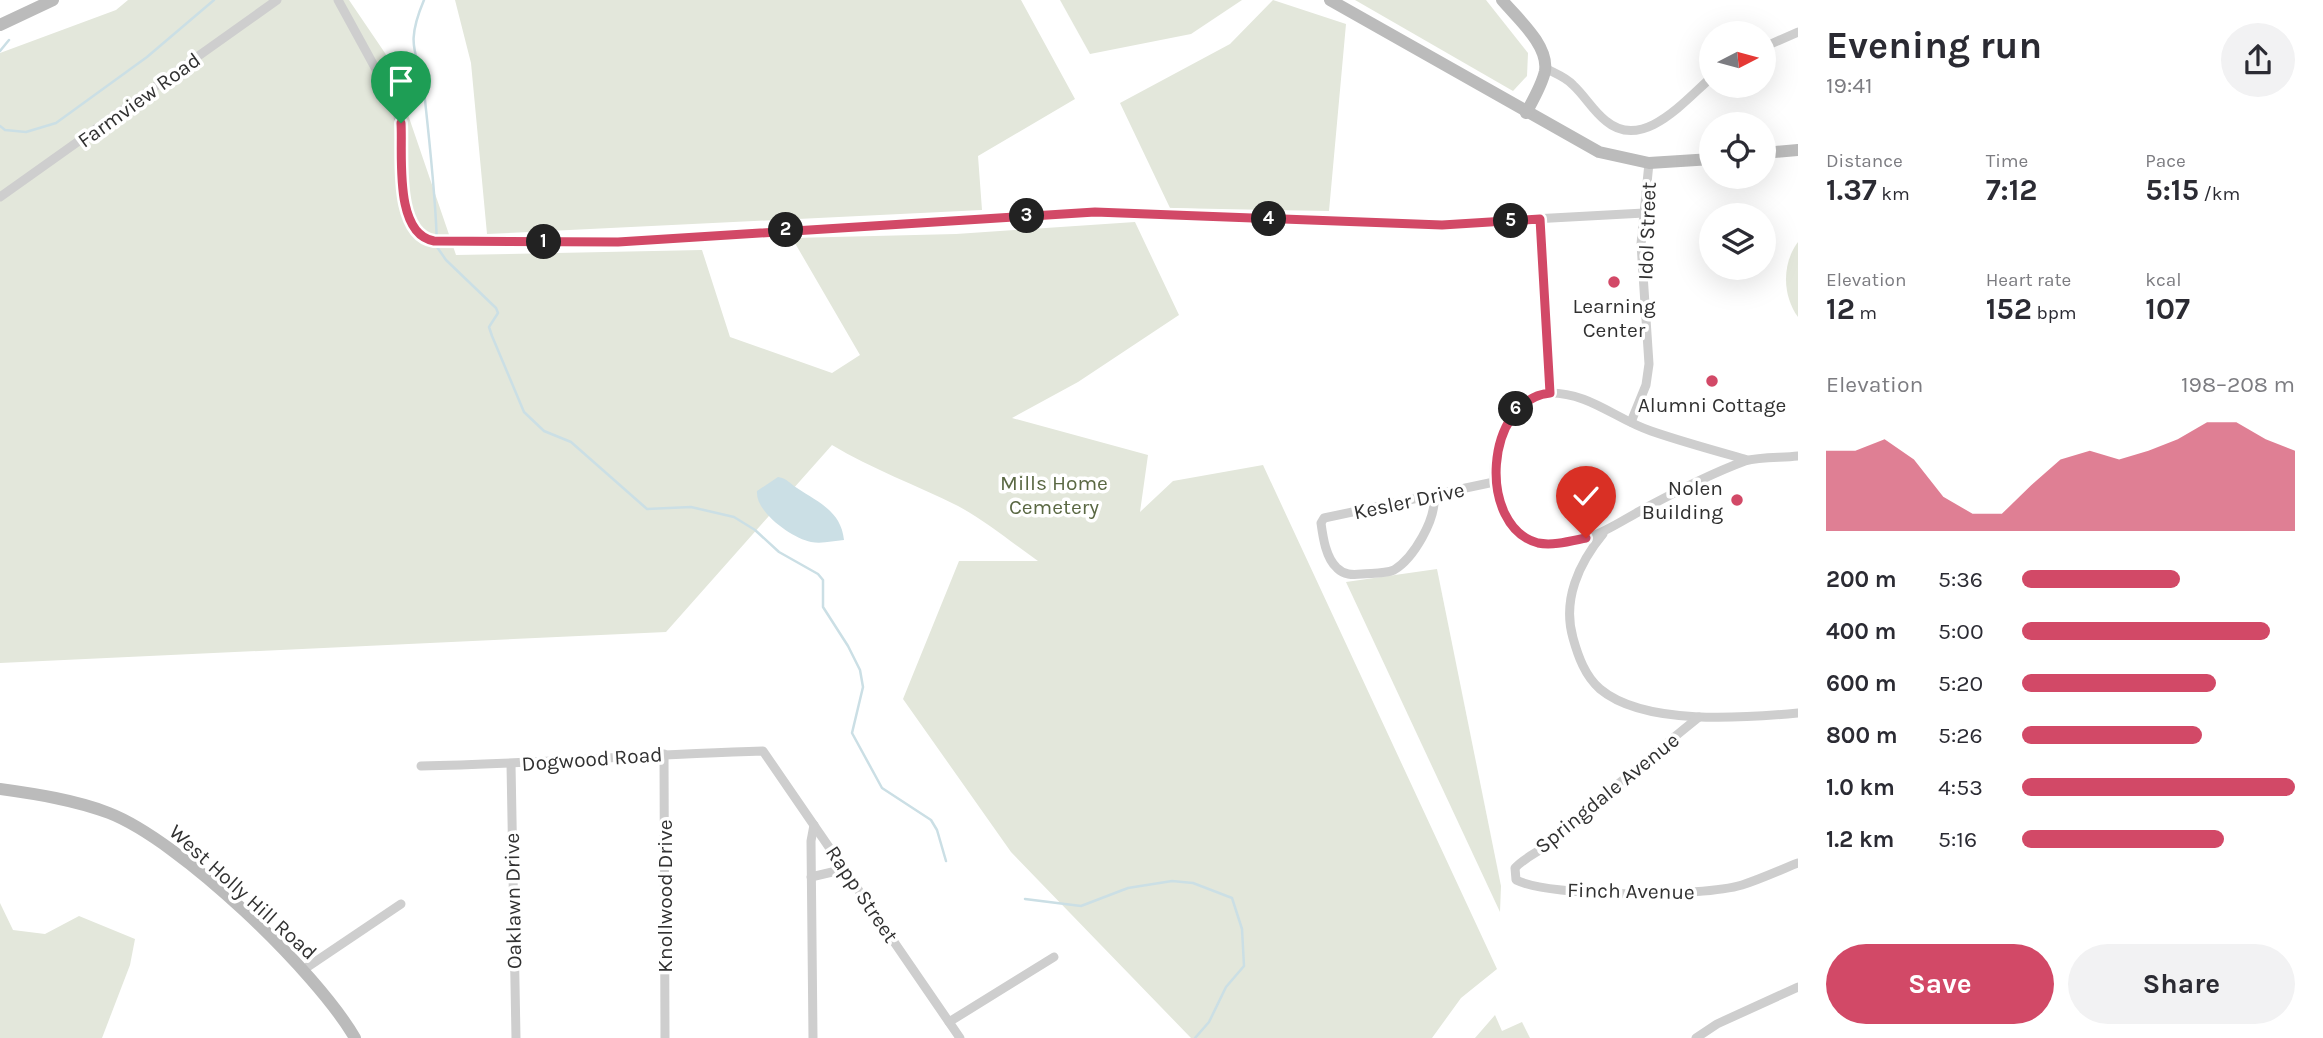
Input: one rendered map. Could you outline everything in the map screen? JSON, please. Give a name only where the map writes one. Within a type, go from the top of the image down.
[{"type":"street","points":[[0,25],[53,0]]},
{"type":"street","name":"Farmview Road","points":[[0,197],[276,0]]},
{"type":"street","points":[[338,0],[395,104],[402,135],[402,191],[410,219],[420,235],[439,241],[618,242],[1095,212],[1442,225],[1644,213]]},
{"type":"street","points":[[1330,0],[1599,152],[1649,163],[1699,160]]},
{"type":"street","points":[[1502,0],[1538,46],[1545,68],[1526,113]]},
{"type":"street","points":[[1776,42],[1798,32]]},
{"type":"street","points":[[1545,68],[1573,84],[1606,122],[1627,131],[1636,132],[1655,124],[1699,88]]},
{"type":"street","points":[[1784,151],[1798,143]]},
{"type":"street","points":[[1776,152],[1798,150]]},
{"type":"street","name":"Idol Street","points":[[1631,422],[1646,385],[1649,364],[1642,244],[1649,163]]},
{"type":"street","points":[[1540,219],[1550,393]]},
{"type":"street","points":[[1603,534],[1548,544],[1525,537],[1509,518],[1494,482],[1500,445],[1513,413],[1528,398],[1550,393],[1589,399],[1631,422],[1748,460]]},
{"type":"street","points":[[1798,456],[1748,460],[1640,511],[1603,534],[1590,550],[1579,571],[1569,610],[1571,629],[1585,670],[1598,687],[1612,697],[1648,709],[1699,718],[1798,713]]},
{"type":"street","name":"Kesler Drive","points":[[1434,496],[1435,505],[1419,540],[1400,564],[1383,572],[1352,575],[1335,568],[1323,534],[1324,518],[1494,482]]},
{"type":"street","name":"Springdale Avenue","points":[[1515,867],[1548,844],[1600,797],[1699,718]]},
{"type":"street","name":"Dogwood Road","points":[[421,766],[763,751]]},
{"type":"street","name":"Rapp Street","points":[[763,751],[960,1038]]},
{"type":"street","name":"Knollwood Drive","points":[[664,754],[665,1038]]},
{"type":"street","name":"Oaklawn Drive","points":[[511,764],[516,1038]]},
{"type":"street","name":"West Holly Hill Road","points":[[0,789],[78,804],[110,813],[139,828],[228,898],[303,970],[322,990],[355,1038]]},
{"type":"street","points":[[813,1038],[811,877],[814,825]]},
{"type":"street","name":"Finch Avenue","points":[[1515,867],[1516,880],[1547,889],[1695,893],[1741,885],[1798,863]]},
{"type":"street","points":[[811,877],[845,869]]},
{"type":"street","points":[[303,970],[401,904]]},
{"type":"street","points":[[949,1023],[1054,957]]},
{"type":"street","points":[[1696,1038],[1717,1024],[1798,987]]},
{"type":"green space","name":"Mills Home Cemetery","points":[[128,0],[349,0],[389,59],[456,255],[702,250],[730,337],[832,373],[860,355],[792,238],[956,234],[1135,222],[1179,315],[1078,382],[1012,418],[1148,455],[1140,512],[1173,481],[1263,465],[1497,969],[1461,998],[1432,1038],[1191,1038],[1011,852],[903,699],[959,561],[1038,561],[958,506],[832,445],[666,632],[0,663],[0,53],[116,10]]},
{"type":"green space","points":[[455,0],[1021,0],[1075,99],[978,156],[982,210],[487,234],[471,63]]},
{"type":"green space","points":[[1060,0],[1242,0],[1191,34],[1090,54]]},
{"type":"green space","points":[[1273,0],[1346,24],[1329,211],[1170,208],[1120,103],[1230,44]]},
{"type":"green space","points":[[1355,0],[1486,0],[1528,53],[1527,76],[1513,91]]},
{"type":"green space","points":[[1798,242],[1798,317],[1789,299],[1786,279],[1789,259]]},
{"type":"green space","points":[[1437,569],[1501,886],[1500,912],[1346,582]]},
{"type":"green space","points":[[0,903],[13,930],[45,934],[79,916],[135,939],[130,965],[102,1038],[0,1038]]},
{"type":"green space","points":[[1495,1015],[1502,1031],[1522,1022],[1530,1038],[1475,1038]]},
{"type":"shaded area","points":[[778,477],[827,508],[838,522],[844,540],[819,543],[803,540],[776,523],[762,507],[757,491]]},
{"type":"waterway","points":[[0,126],[5,130],[26,132],[56,123],[147,57],[214,0]]},
{"type":"waterway","points":[[424,0],[414,31],[414,42],[425,100],[437,247],[446,260],[496,308],[498,313],[489,327],[524,412],[544,431],[571,442],[647,509],[691,507],[734,517],[755,530],[779,552],[818,574],[823,580],[823,607],[860,670],[863,687],[852,733],[882,788],[931,820],[937,830],[946,861]]},
{"type":"waterway","points":[[0,51],[9,40]]},
{"type":"waterway","points":[[1025,899],[1081,906],[1128,888],[1172,881],[1193,883],[1232,898],[1242,929],[1244,966],[1226,987],[1209,1022],[1195,1038]]},
{"type":"place","name":"Learning Center","points":[[1614,282]]},
{"type":"place","name":"Alumni Cottage","points":[[1712,381]]},
{"type":"place","name":"Nolen Building","points":[[1737,500]]},
{"type":"route","points":[[401,123],[402,191],[410,219],[420,235],[426,240],[434,241],[618,242],[1095,212],[1442,225],[1540,219],[1550,393],[1528,398],[1513,413],[1500,445],[1494,482],[1509,518],[1525,537],[1548,544],[1586,538]]}]
